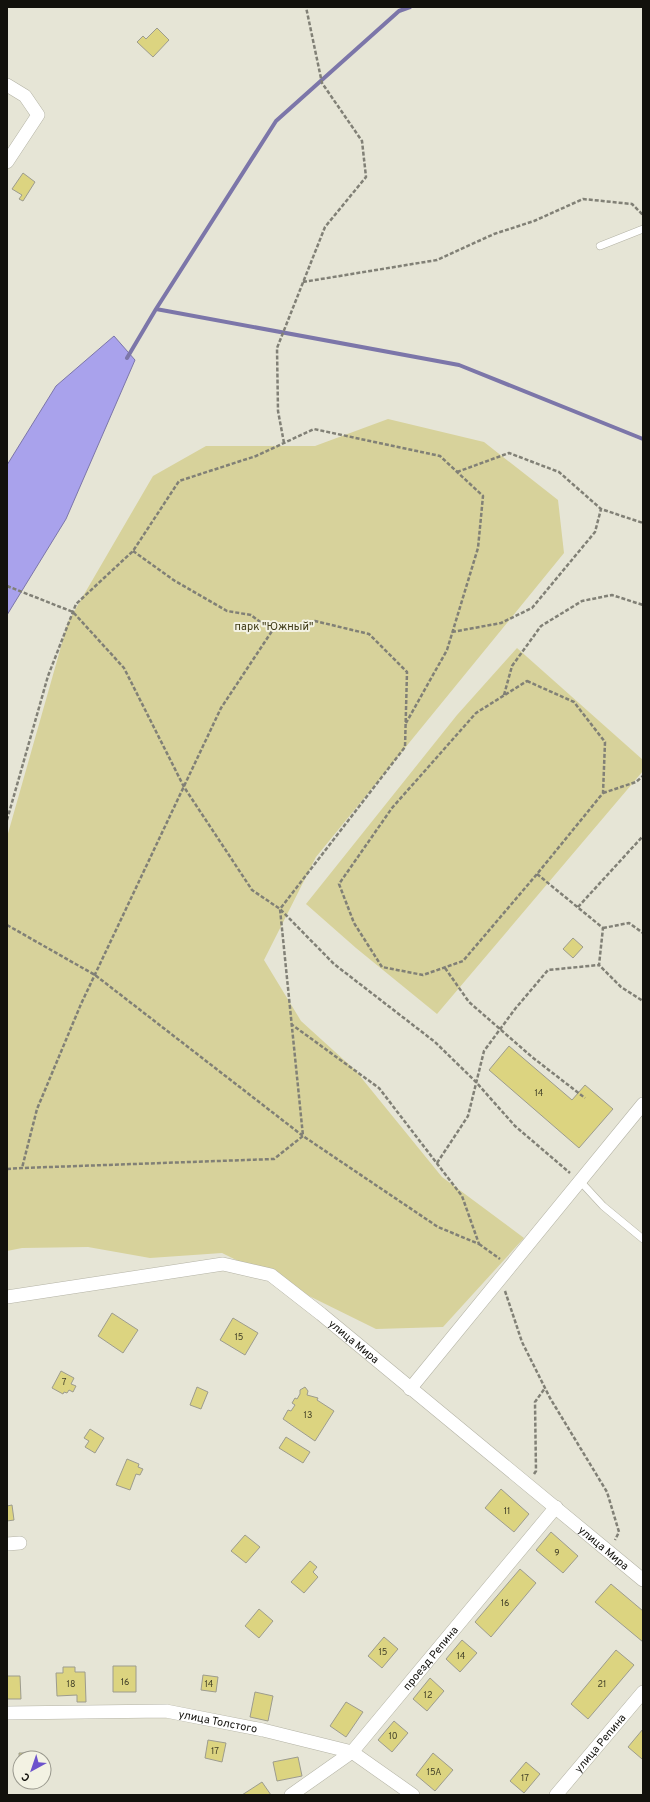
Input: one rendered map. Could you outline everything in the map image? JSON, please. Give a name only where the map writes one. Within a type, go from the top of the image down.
[{"type":"street","points":[[7,85],[25,96],[38,116],[7,162]]},
{"type":"street","points":[[410,1388],[643,1104]]},
{"type":"street","name":"улица Мира","points":[[7,1297],[222,1264],[271,1275],[321,1314],[643,1580]]},
{"type":"street","name":"проезд Репина","points":[[291,1795],[352,1752],[556,1507]]},
{"type":"street","name":"улица Репина","points":[[556,1795],[643,1692]]},
{"type":"street","name":"улица Толстого","points":[[7,1714],[166,1711],[263,1730],[352,1752],[413,1795]]},
{"type":"lane","points":[[600,246],[643,229]]},
{"type":"lane","points":[[580,1181],[603,1206],[643,1239]]},
{"type":"path","points":[[284,443],[278,411],[277,348],[325,226],[366,177],[362,141],[322,83],[306,7]]},
{"type":"path","points":[[303,282],[437,260],[494,234],[534,221],[583,200],[632,204],[643,215]]},
{"type":"path","points":[[7,820],[48,676],[76,604],[133,551],[179,481],[256,456],[314,429],[440,456],[484,496],[478,548],[447,650],[406,724]]},
{"type":"path","points":[[458,472],[509,453],[559,472],[602,509],[643,523]]},
{"type":"path","points":[[452,632],[501,623],[532,608],[595,532],[602,509]]},
{"type":"path","points":[[133,551],[175,581],[227,611],[252,615],[272,631]]},
{"type":"path","points":[[7,586],[73,612],[124,668],[184,787],[252,890],[280,909],[334,964],[435,1042],[476,1082],[515,1126],[580,1181]]},
{"type":"path","points":[[504,695],[512,666],[542,626],[582,601],[612,595],[643,605]]},
{"type":"path","points":[[22,1168],[36,1110],[96,975],[221,708],[272,631],[315,621],[369,634],[407,672],[406,724],[405,747],[280,909],[303,1136]]},
{"type":"path","points":[[603,793],[605,742],[574,702],[527,681],[476,713],[392,808],[339,884],[354,923],[382,967],[424,975],[463,962],[603,793],[636,782],[643,776]]},
{"type":"path","points":[[578,907],[643,836]]},
{"type":"path","points":[[537,874],[604,928],[629,924],[643,933]]},
{"type":"path","points":[[7,925],[96,975],[303,1136],[438,1227],[480,1244],[510,1266]]},
{"type":"path","points":[[599,964],[604,928]]},
{"type":"path","points":[[599,964],[621,987],[643,1001]]},
{"type":"path","points":[[437,1163],[468,1116],[484,1051],[548,970],[599,964]]},
{"type":"path","points":[[445,968],[470,1002],[532,1057],[585,1098]]},
{"type":"path","points":[[292,1024],[379,1088],[462,1196],[480,1244]]},
{"type":"path","points":[[7,1169],[274,1159],[303,1136]]},
{"type":"path","points":[[501,1278],[522,1342],[545,1388],[607,1492],[619,1532],[609,1552]]},
{"type":"path","points":[[527,1483],[536,1471],[535,1402],[545,1388]]},
{"type":"green space","name":"парк \"Южный\"","points":[[388,419],[484,442],[558,500],[564,553],[316,857],[264,960],[301,1021],[355,1070],[442,1177],[524,1238],[443,1327],[376,1329],[222,1253],[150,1258],[88,1247],[22,1248],[7,1251],[7,837],[68,622],[153,476],[206,446],[315,446]]},
{"type":"green space","points":[[517,648],[643,760],[643,771],[437,1014],[356,948],[306,904],[457,715]]},
{"type":"shaded area","points":[[114,336],[135,360],[66,519],[7,615],[7,465],[56,386]]},
{"type":"building","points":[[157,28],[169,40],[153,57],[137,42],[143,36],[146,39]]},
{"type":"building","points":[[23,173],[35,182],[23,201],[19,199],[22,195],[12,189]]},
{"type":"building","points":[[573,938],[583,947],[573,958],[563,949]]},
{"type":"building","points":[[509,1046],[572,1100],[585,1085],[613,1109],[579,1148],[489,1070]]},
{"type":"building","points":[[112,1313],[138,1330],[123,1353],[98,1336]]},
{"type":"building","points":[[233,1318],[258,1333],[245,1355],[220,1340]]},
{"type":"building","points":[[61,1371],[74,1378],[71,1384],[76,1386],[73,1392],[69,1390],[67,1393],[64,1392],[63,1394],[52,1388]]},
{"type":"building","points":[[197,1387],[208,1392],[201,1409],[190,1405]]},
{"type":"building","points":[[305,1387],[308,1391],[307,1395],[318,1398],[317,1400],[334,1411],[315,1441],[283,1419],[288,1410],[291,1411],[295,1405],[292,1403],[295,1398],[297,1399],[300,1394],[300,1390]]},
{"type":"building","points":[[90,1429],[104,1438],[95,1453],[85,1447],[89,1441],[84,1438]]},
{"type":"building","points":[[286,1437],[310,1452],[303,1463],[279,1448]]},
{"type":"building","points":[[127,1459],[139,1464],[138,1467],[143,1469],[140,1475],[136,1474],[130,1490],[116,1485]]},
{"type":"building","points":[[501,1489],[529,1514],[514,1532],[485,1508]]},
{"type":"building","points":[[12,1505],[14,1520],[7,1521],[7,1506]]},
{"type":"building","points":[[551,1532],[578,1556],[563,1573],[536,1550]]},
{"type":"building","points":[[245,1535],[260,1547],[246,1563],[231,1551]]},
{"type":"building","points":[[310,1561],[317,1567],[313,1572],[318,1577],[304,1593],[291,1582]]},
{"type":"building","points":[[520,1569],[536,1583],[491,1637],[475,1622]]},
{"type":"building","points":[[611,1584],[643,1611],[643,1642],[595,1602]]},
{"type":"building","points":[[259,1609],[273,1621],[259,1638],[245,1626]]},
{"type":"building","points":[[384,1637],[398,1649],[382,1668],[368,1656]]},
{"type":"building","points":[[462,1640],[477,1653],[460,1672],[446,1659]]},
{"type":"building","points":[[616,1650],[634,1665],[588,1719],[571,1704]]},
{"type":"building","points":[[113,1666],[136,1666],[136,1692],[113,1692]]},
{"type":"building","points":[[63,1667],[75,1667],[75,1672],[85,1672],[86,1702],[77,1702],[77,1695],[57,1696],[56,1673],[63,1673]]},
{"type":"building","points":[[203,1675],[218,1677],[216,1692],[201,1690]]},
{"type":"building","points":[[7,1676],[20,1676],[21,1699],[7,1699]]},
{"type":"building","points":[[430,1678],[444,1691],[427,1711],[413,1699]]},
{"type":"building","points":[[255,1692],[273,1696],[268,1721],[250,1717]]},
{"type":"building","points":[[346,1702],[363,1712],[346,1737],[330,1726]]},
{"type":"building","points":[[394,1721],[408,1733],[392,1752],[378,1740]]},
{"type":"building","points":[[643,1729],[643,1758],[642,1759],[628,1747]]},
{"type":"building","points":[[208,1740],[226,1743],[222,1762],[205,1758]]},
{"type":"building","points":[[433,1753],[453,1770],[435,1791],[416,1775]]},
{"type":"building","points":[[298,1757],[302,1776],[277,1781],[273,1762]]},
{"type":"building","points":[[526,1762],[540,1774],[524,1793],[510,1781]]},
{"type":"building","points":[[262,1782],[271,1795],[242,1795]]},
{"type":"waterway","points":[[156,309],[276,121],[399,11],[410,7]]},
{"type":"waterway","points":[[127,358],[156,309],[459,365],[643,439]]}]
